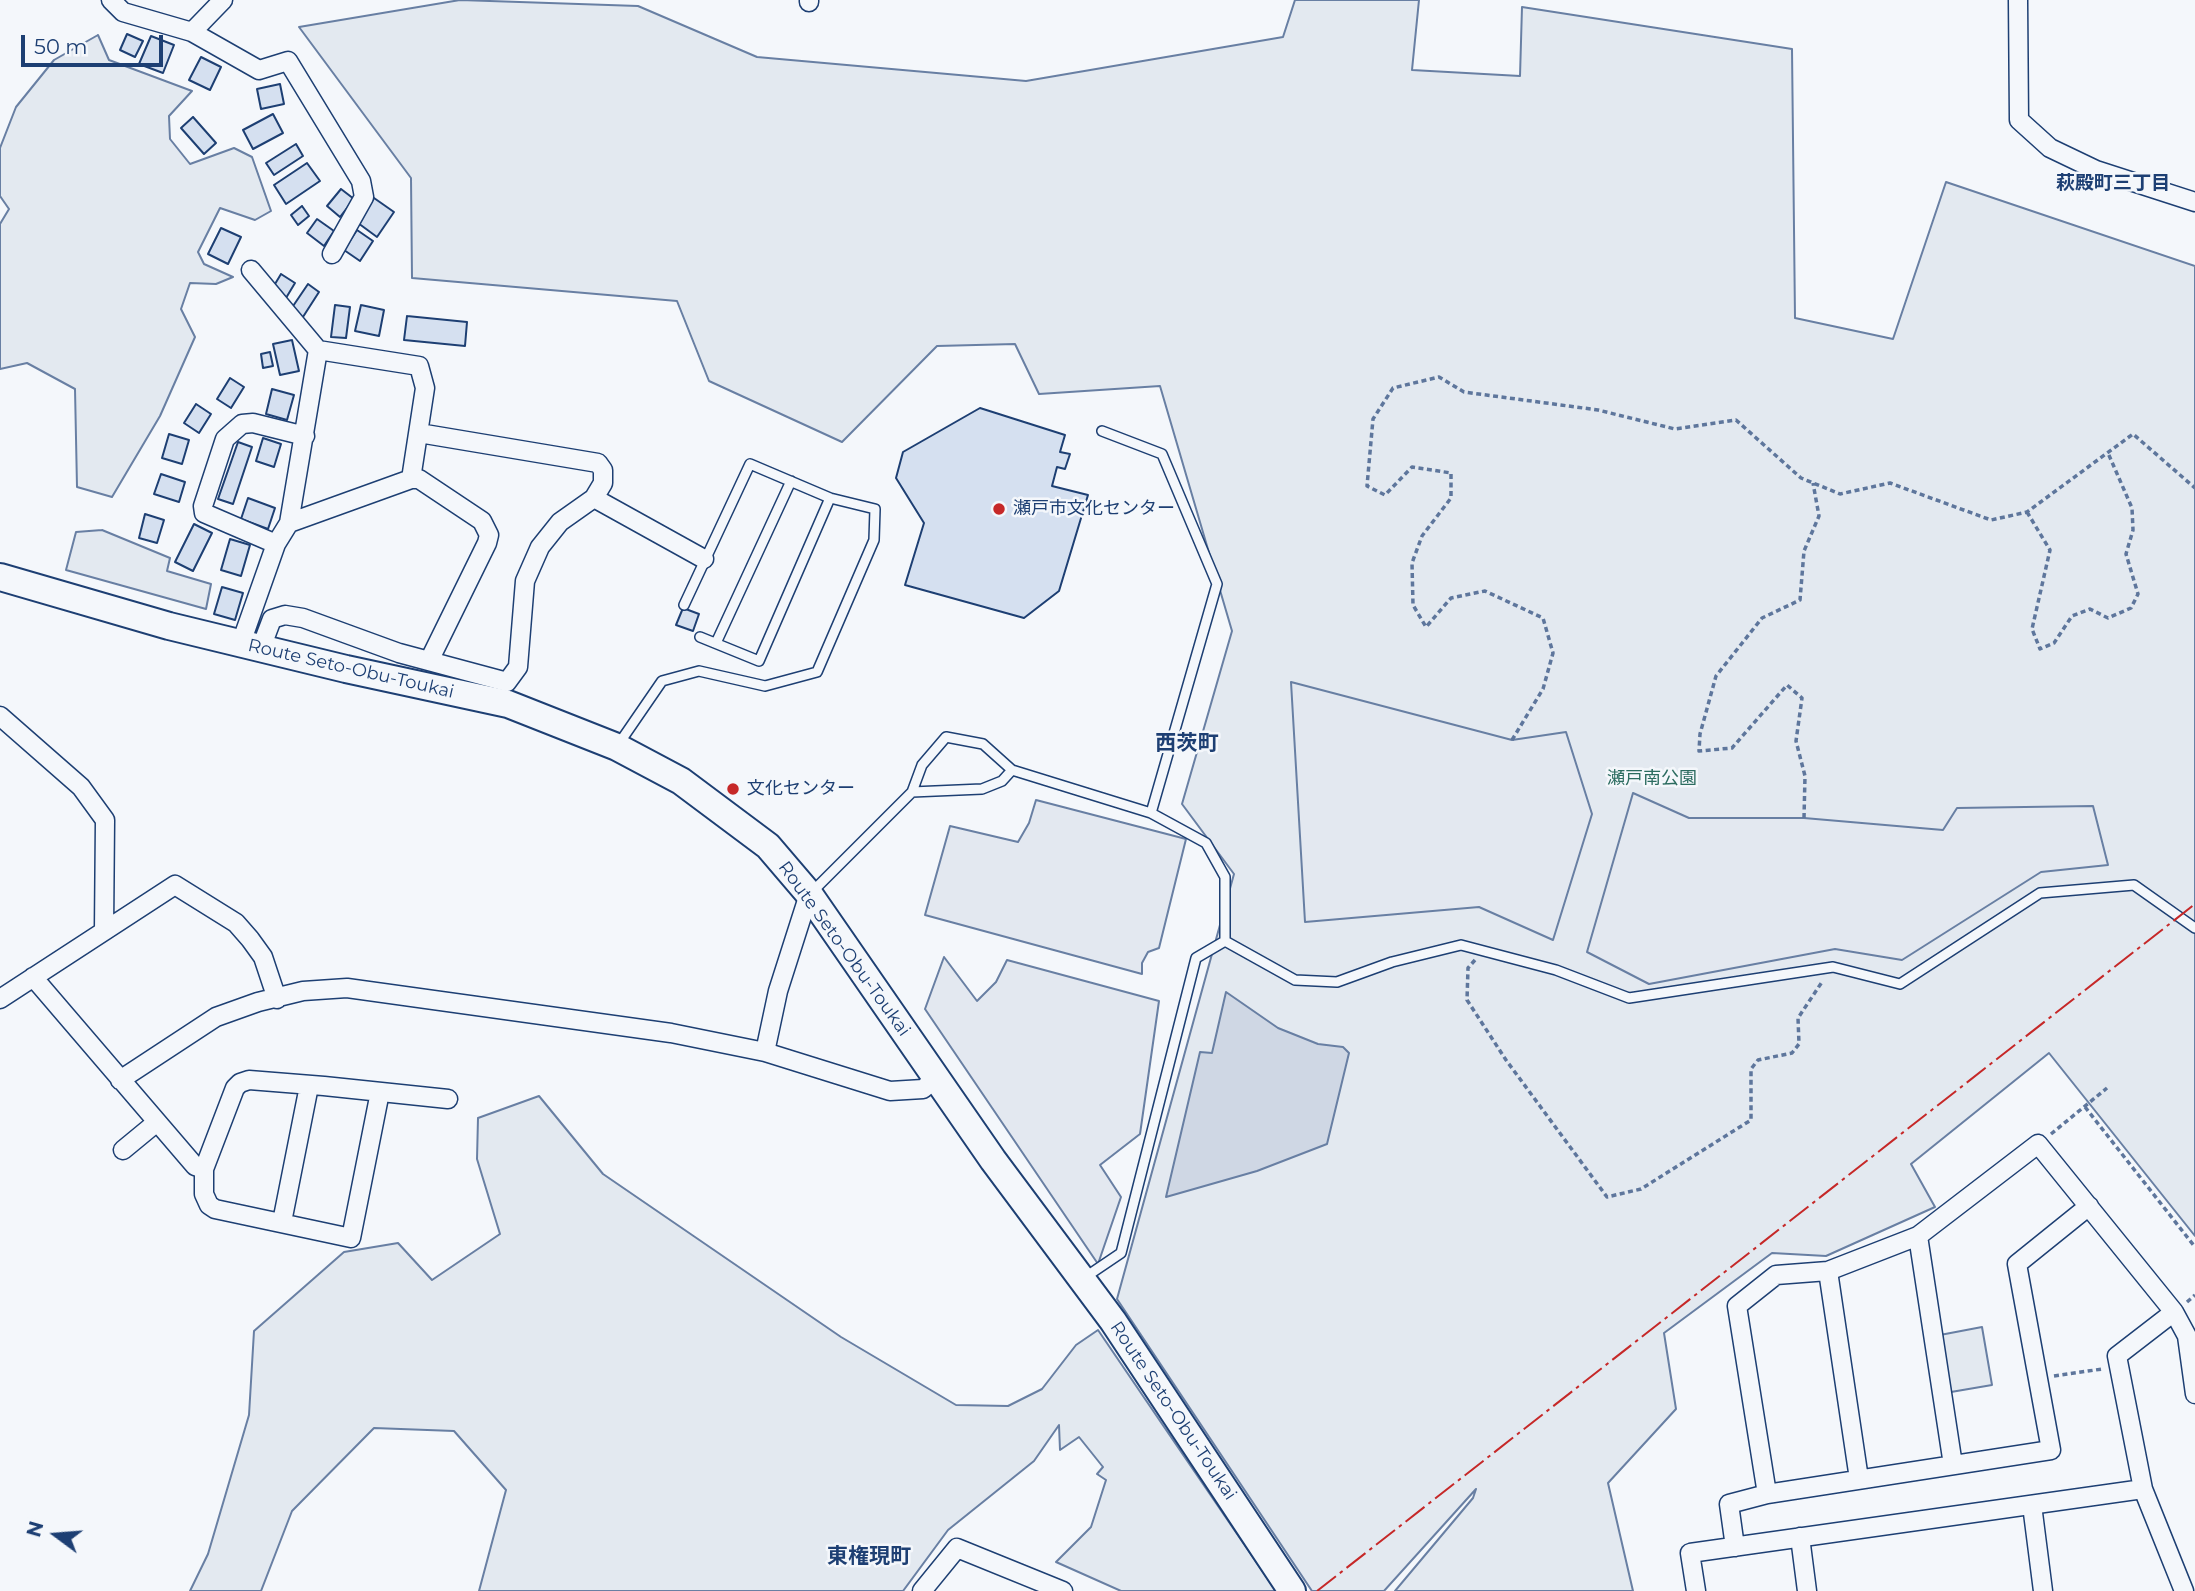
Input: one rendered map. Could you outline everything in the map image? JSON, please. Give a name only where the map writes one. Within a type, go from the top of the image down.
[{"type":"main road","name":"Route Seto-Obu-Toukai","points":[[0,577],[251,646],[508,704],[617,747],[681,781],[768,846],[809,894],[936,1078],[1082,1279],[1292,1591]]},
{"type":"street","points":[[111,0],[122,12],[192,32],[259,70],[288,61],[360,181],[364,197],[332,254]]},
{"type":"street","points":[[192,32],[223,0]]},
{"type":"street","points":[[2018,0],[2019,120],[2050,148],[2096,170],[2195,202]]},
{"type":"street","points":[[251,270],[318,350],[419,366],[425,387],[411,479]]},
{"type":"street","points":[[251,646],[276,544],[289,523],[318,350]]},
{"type":"street","points":[[276,544],[204,513],[203,506],[225,439],[242,425],[253,423],[305,436]]},
{"type":"street","points":[[251,646],[272,619],[285,615],[303,618],[429,661],[507,682],[518,667],[525,581],[540,547],[560,522],[594,498],[603,483],[603,470],[598,463],[419,433]]},
{"type":"street","points":[[289,523],[411,479],[419,479],[482,521],[489,535],[429,661]]},
{"type":"street","points":[[594,498],[704,559]]},
{"type":"street","points":[[0,716],[81,787],[105,820],[104,930]]},
{"type":"street","points":[[0,999],[175,884],[243,931],[263,957],[277,999]]},
{"type":"street","points":[[765,1052],[778,991],[809,894]]},
{"type":"street","points":[[33,978],[195,1166],[204,1169]]},
{"type":"street","points":[[120,1080],[216,1017],[303,992],[346,988],[671,1033],[765,1052],[890,1091],[923,1089],[936,1078]]},
{"type":"street","points":[[380,1092],[351,1238],[215,1209],[209,1205],[204,1194],[204,1169],[235,1088],[240,1083],[249,1080],[380,1092],[448,1100]]},
{"type":"street","points":[[282,1222],[309,1086]]},
{"type":"street","points":[[122,1150],[158,1122]]},
{"type":"street","points":[[1767,1494],[1737,1306],[1776,1275],[1828,1271],[1918,1236],[2038,1144],[2174,1312],[2187,1336],[2195,1394]]},
{"type":"street","points":[[1735,1546],[1729,1504],[1767,1494],[2051,1450],[2017,1264],[2089,1206]]},
{"type":"street","points":[[1918,1236],[1953,1465]]},
{"type":"street","points":[[1828,1271],[1859,1479]]},
{"type":"street","points":[[2174,1312],[2117,1356],[2143,1489],[2184,1591]]},
{"type":"street","points":[[1696,1591],[1690,1553],[2143,1489]]},
{"type":"street","points":[[2032,1505],[2043,1591]]},
{"type":"street","points":[[1800,1537],[1807,1591]]},
{"type":"street","points":[[922,1591],[957,1548],[1063,1591]]},
{"type":"lane","points":[[1102,431],[1162,454],[1217,584],[1151,813]]},
{"type":"lane","points":[[617,747],[662,681],[699,671],[765,686],[817,672],[874,540],[875,509],[830,498],[750,464],[684,605]]},
{"type":"lane","points":[[716,643],[791,481]]},
{"type":"lane","points":[[700,637],[759,661],[830,498]]},
{"type":"lane","points":[[809,894],[912,792],[922,765],[946,737],[983,744],[1012,771],[1151,813],[1206,843],[1225,877],[1225,941]]},
{"type":"lane","points":[[912,792],[982,789],[1002,781],[1012,771]]},
{"type":"lane","points":[[1225,941],[1295,980],[1336,982],[1392,962],[1461,945],[1556,970],[1629,998],[1833,967],[1900,984],[2040,893],[2134,885],[2195,928]]},
{"type":"lane","points":[[1082,1279],[1121,1253],[1196,958],[1225,941]]},
{"type":"path","points":[[1512,740],[1543,689],[1553,653],[1543,618],[1485,591],[1451,598],[1426,627],[1413,605],[1412,563],[1422,536],[1451,498],[1451,472],[1412,467],[1385,495],[1367,486],[1373,419],[1394,388],[1439,377],[1464,391],[1598,410],[1675,429],[1736,420],[1801,478],[1840,494],[1890,483],[1991,520],[2027,512],[2133,434],[2195,488]]},
{"type":"path","points":[[2027,512],[2050,550],[2032,629],[2040,649],[2054,643],[2072,616],[2090,609],[2108,618],[2131,608],[2138,594],[2126,554],[2133,530],[2132,508],[2108,453]]},
{"type":"path","points":[[1804,818],[1805,776],[1796,741],[1802,698],[1787,685],[1731,748],[1699,751],[1700,734],[1716,676],[1762,618],[1800,600],[1804,551],[1819,516],[1814,483]]},
{"type":"path","points":[[1483,951],[1468,968],[1467,1000],[1530,1094],[1607,1197],[1641,1189],[1751,1120],[1751,1069],[1758,1060],[1791,1053],[1799,1044],[1798,1018],[1833,967]]},
{"type":"path","points":[[2038,1144],[2107,1088]]},
{"type":"path","points":[[2085,1107],[2195,1247]]},
{"type":"path","points":[[2038,1378],[2119,1367]]},
{"type":"green space","name":"瀬戸南公園","points":[[460,0],[638,6],[757,57],[1026,81],[1283,37],[1295,0],[1419,0],[1412,70],[1520,76],[1522,7],[1792,49],[1795,318],[1893,339],[1946,182],[2195,266],[2195,1236],[2049,1053],[1911,1164],[1935,1207],[1826,1256],[1772,1253],[1664,1333],[1676,1409],[1608,1483],[1633,1591],[1395,1591],[1473,1498],[1476,1489],[1384,1591],[1312,1591],[1117,1299],[1234,874],[1182,804],[1232,631],[1160,386],[1039,394],[1015,344],[937,346],[842,442],[709,381],[677,301],[412,278],[411,178],[299,27]]},
{"type":"green space","points":[[98,35],[109,60],[192,91],[169,116],[170,139],[190,164],[234,148],[252,157],[271,211],[255,220],[220,208],[198,252],[204,264],[233,277],[216,284],[190,283],[181,309],[195,337],[160,416],[112,497],[77,487],[75,389],[27,363],[0,369],[0,224],[9,209],[0,196],[0,148],[16,107],[54,60]]},
{"type":"green space","points":[[102,530],[170,558],[167,571],[211,584],[206,609],[66,570],[76,532]]},
{"type":"green space","points":[[539,1096],[603,1174],[841,1337],[956,1405],[1008,1406],[1042,1389],[1076,1345],[1098,1330],[1276,1591],[1121,1591],[1056,1562],[1091,1527],[1106,1480],[1097,1474],[1103,1467],[1079,1437],[1060,1450],[1059,1425],[1034,1461],[948,1530],[903,1591],[479,1591],[506,1490],[454,1431],[374,1428],[292,1511],[261,1591],[190,1591],[208,1554],[249,1415],[254,1331],[344,1252],[398,1243],[432,1280],[500,1234],[477,1159],[478,1118]]},
{"type":"green space","points":[[1982,1327],[1992,1385],[1951,1392],[1940,1335]]},
{"type":"shaded area","points":[[1291,682],[1512,740],[1566,732],[1592,814],[1553,940],[1479,907],[1305,922]]},
{"type":"shaded area","points":[[1633,793],[1689,818],[1804,818],[1943,830],[1957,808],[2093,806],[2108,865],[2041,872],[1902,960],[1835,949],[1649,984],[1587,952]]},
{"type":"shaded area","points":[[1036,800],[1186,839],[1159,948],[1148,952],[1142,963],[1142,974],[925,915],[950,826],[1018,842],[1029,823]]},
{"type":"shaded area","points":[[944,957],[977,1001],[996,982],[1007,960],[1159,1001],[1140,1134],[1100,1165],[1121,1197],[1098,1264],[925,1009]]},
{"type":"shaded area","points":[[1226,992],[1278,1028],[1318,1044],[1343,1047],[1349,1053],[1327,1144],[1257,1171],[1166,1197],[1200,1052],[1212,1053]]},
{"type":"building","points":[[127,34],[143,41],[135,57],[120,50]]},
{"type":"building","points":[[151,36],[174,45],[163,73],[139,64]]},
{"type":"building","points":[[201,57],[221,67],[210,90],[189,80]]},
{"type":"building","points":[[280,84],[284,104],[261,109],[257,89]]},
{"type":"building","points":[[273,114],[283,133],[253,149],[243,130]]},
{"type":"building","points":[[193,117],[216,143],[204,154],[181,128]]},
{"type":"building","points":[[296,144],[303,156],[274,175],[266,163]]},
{"type":"building","points":[[307,163],[320,181],[286,204],[274,185]]},
{"type":"building","points":[[341,189],[354,199],[340,217],[327,206]]},
{"type":"building","points":[[374,198],[394,212],[377,237],[358,223]]},
{"type":"building","points":[[302,206],[309,216],[298,225],[291,215]]},
{"type":"building","points":[[317,219],[334,231],[324,246],[307,233]]},
{"type":"building","points":[[221,228],[241,237],[228,264],[208,254]]},
{"type":"building","points":[[357,230],[373,241],[360,261],[344,250]]},
{"type":"building","points":[[281,274],[295,283],[283,303],[269,294]]},
{"type":"building","points":[[308,284],[319,292],[301,320],[289,312]]},
{"type":"building","points":[[335,305],[350,307],[346,338],[331,337]]},
{"type":"building","points":[[361,305],[384,310],[379,336],[355,331]]},
{"type":"building","points":[[407,316],[467,322],[465,346],[404,340]]},
{"type":"building","points":[[292,340],[299,371],[280,375],[273,344]]},
{"type":"building","points":[[270,352],[273,366],[263,368],[261,354]]},
{"type":"building","points":[[230,378],[244,387],[231,408],[217,399]]},
{"type":"building","points":[[272,389],[294,395],[287,420],[266,414]]},
{"type":"building","points":[[196,404],[211,414],[199,433],[184,423]]},
{"type":"building","name":"瀬戸市文化センター","points":[[980,408],[1065,435],[1060,452],[1070,454],[1065,469],[1057,467],[1052,486],[1088,495],[1059,591],[1024,618],[905,585],[924,523],[896,478],[903,452]]},
{"type":"building","points":[[169,434],[189,440],[182,464],[162,458]]},
{"type":"building","points":[[263,438],[281,444],[274,467],[256,461]]},
{"type":"building","points":[[238,442],[252,447],[233,504],[218,499]]},
{"type":"building","points":[[161,474],[185,482],[179,502],[154,494]]},
{"type":"building","points":[[248,498],[275,508],[268,529],[241,519]]},
{"type":"building","points":[[145,514],[164,520],[157,543],[139,538]]},
{"type":"building","points":[[194,524],[212,533],[193,571],[175,562]]},
{"type":"building","points":[[230,539],[250,545],[241,576],[221,570]]},
{"type":"building","points":[[222,587],[243,593],[235,620],[214,614]]},
{"type":"building","points":[[683,608],[699,614],[693,631],[676,625]]},
{"type":"power","points":[[1317,1591],[2195,904]]},
{"type":"place","name":"瀬戸市文化センター","points":[[999,509]]},
{"type":"place","name":"文化センター","points":[[733,789]]},
{"type":"district","name":"萩殿町三丁目","points":[[2113,183]]},
{"type":"district","name":"西茨町","points":[[1187,744]]},
{"type":"district","name":"東権現町","points":[[869,1557]]}]
